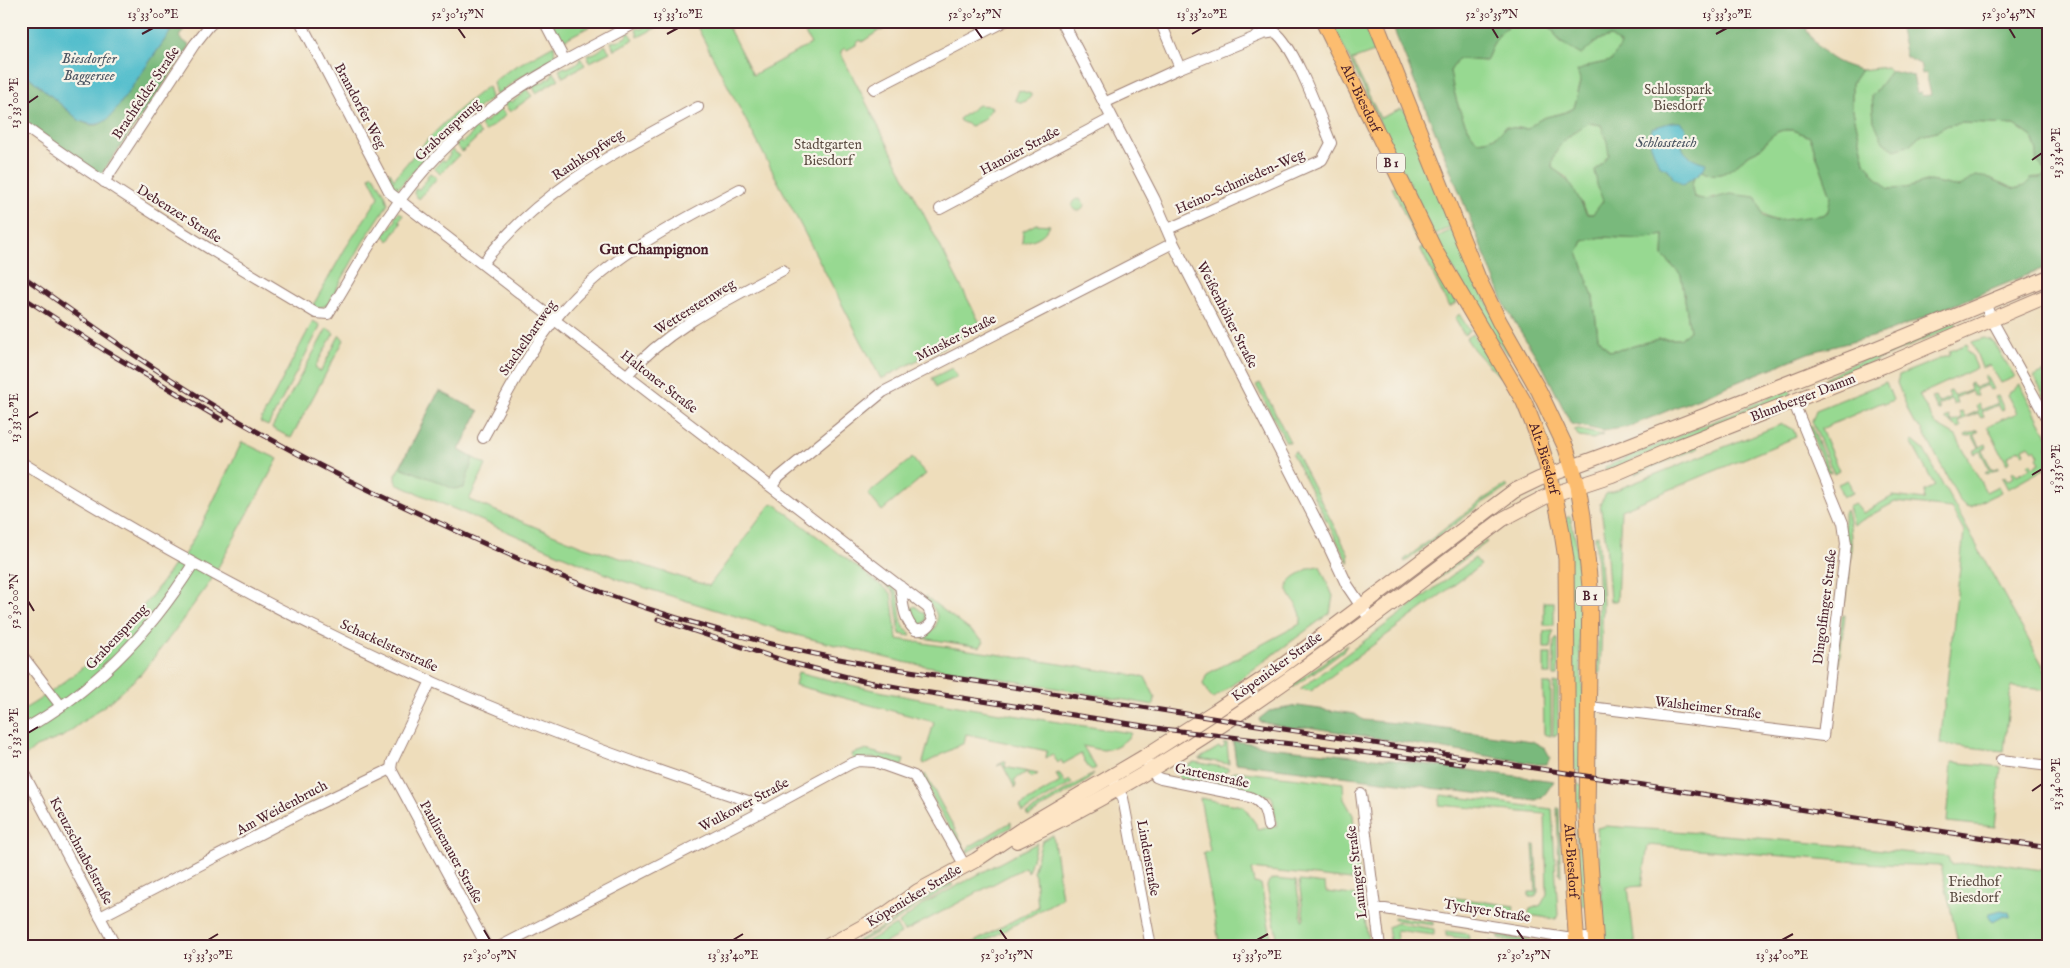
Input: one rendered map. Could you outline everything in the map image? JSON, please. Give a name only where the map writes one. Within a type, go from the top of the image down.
[{"type":"main road","name":"Alt-Biesdorf","points":[[1323,21],[1434,249],[1524,402],[1534,424],[1550,474],[1566,559],[1568,817],[1577,943]]},
{"type":"main road","name":"Alt-Biesdorf","points":[[1375,21],[1478,278],[1499,321],[1539,391],[1572,466],[1578,486],[1590,587],[1588,818],[1596,942]]},
{"type":"main road","name":"Blumberger Damm","points":[[1572,466],[2049,277]]},
{"type":"main road","name":"Blumberger Damm","points":[[1554,493],[1612,475],[1883,366],[2049,295]]},
{"type":"main road","points":[[1793,401],[1794,393],[1830,365]]},
{"type":"main road","name":"Köpenicker Straße","points":[[826,947],[886,914],[918,891],[970,863],[1042,829],[1114,782],[1144,757],[1282,666],[1514,491],[1572,466]]},
{"type":"main road","name":"Köpenicker Straße","points":[[1114,782],[1151,769],[1211,733],[1281,686],[1502,519],[1527,504],[1554,493]]},
{"type":"street","name":"Brachfelder Straße","points":[[104,182],[194,45],[215,21]]},
{"type":"street","name":"Brandorfer Weg","points":[[300,21],[390,193],[401,200]]},
{"type":"street","points":[[544,21],[565,61]]},
{"type":"street","name":"Grabensprung","points":[[328,314],[388,216],[416,179],[458,136],[481,116],[527,83],[639,21]]},
{"type":"street","points":[[874,89],[1005,21]]},
{"type":"street","name":"Weißenhöher Straße","points":[[1062,21],[1168,228],[1173,243],[1325,538],[1347,585],[1370,619]]},
{"type":"street","points":[[1160,21],[1180,68]]},
{"type":"street","name":"Heino-Schmieden-Weg","points":[[1104,103],[1180,68],[1263,34],[1275,32],[1283,37],[1292,54],[1331,143],[1322,160],[1168,228]]},
{"type":"street","name":"Rauhkopfweg","points":[[483,263],[517,225],[580,174],[606,157],[698,108]]},
{"type":"street","name":"Hanoier Straße","points":[[940,209],[1112,118]]},
{"type":"street","name":"Debenzer Straße","points":[[21,124],[158,218],[242,270],[316,313],[328,314]]},
{"type":"street","name":"Stachelbartweg","points":[[483,438],[531,354],[555,320],[598,275],[655,235],[740,189]]},
{"type":"street","name":"Haltoner Straße","points":[[401,200],[900,586]]},
{"type":"street","name":"Minsker Straße","points":[[772,486],[777,479],[883,392],[1173,243]]},
{"type":"street","name":"Wettersternweg","points":[[627,375],[648,353],[683,327],[783,270]]},
{"type":"street","points":[[1985,303],[1992,320],[2049,424]]},
{"type":"street","name":"Dingolfinger Straße","points":[[1793,401],[1843,524],[1846,544],[1823,736]]},
{"type":"street","name":"Schackelsterstraße","points":[[21,462],[99,511],[193,564],[319,628],[431,681],[511,715],[642,765],[751,802],[765,810]]},
{"type":"street","name":"Grabensprung","points":[[21,731],[91,685],[119,659],[159,612],[193,564]]},
{"type":"street","points":[[21,654],[61,706]]},
{"type":"street","points":[[391,769],[392,762],[431,681]]},
{"type":"street","name":"Walsheimer Straße","points":[[1590,707],[1823,736]]},
{"type":"street","name":"Gartenstraße","points":[[1144,757],[1156,777],[1161,779],[1250,797],[1260,802],[1265,809],[1268,826]]},
{"type":"street","points":[[2001,760],[2049,766]]},
{"type":"street","name":"Wulkower Straße","points":[[499,947],[850,764],[868,761],[882,763],[914,776],[970,863]]},
{"type":"street","name":"Kreuzschnabelstraße","points":[[21,768],[116,947]]},
{"type":"street","name":"Am Weidenbruch","points":[[100,918],[306,810],[391,769]]},
{"type":"street","name":"Paulinenauer Straße","points":[[391,769],[487,947]]},
{"type":"street","name":"Lindenstraße","points":[[1114,782],[1123,798],[1151,947]]},
{"type":"street","name":"Lauinger Straße","points":[[1361,794],[1380,947]]},
{"type":"street","name":"Tychyer Straße","points":[[1375,910],[1385,909],[1577,943],[1596,942]]},
{"type":"green space","points":[[178,21],[186,21],[179,37],[190,46],[100,176],[21,120],[21,70],[80,121],[90,125],[98,125],[115,111]]},
{"type":"green space","points":[[549,21],[600,21],[560,42]]},
{"type":"green space","points":[[653,21],[657,21],[660,26],[638,37],[636,29],[641,29]]},
{"type":"green space","name":"Stadtgarten Biesdorf","points":[[694,21],[725,21],[753,75],[811,44],[804,32],[811,28],[807,21],[897,21],[862,42],[861,40],[847,50],[845,48],[841,51],[841,54],[982,327],[881,379]]},
{"type":"green space","points":[[1333,21],[1338,23],[1365,21],[1377,51],[1352,60],[1380,118],[1401,109],[1406,111],[1452,226],[1434,235],[1332,23]]},
{"type":"green space","name":"Schlosspark Biesdorf","points":[[1417,21],[1520,21],[1506,27],[1502,31],[1486,61],[1458,59],[1450,71],[1459,108],[1471,134],[1477,141],[1493,138],[1505,127],[1528,129],[1545,117],[1574,108],[1581,82],[1577,71],[1592,65],[1611,61],[1621,45],[1611,37],[1598,40],[1581,55],[1560,42],[1550,26],[1543,21],[1816,21],[1806,29],[1817,45],[1835,61],[1861,70],[1852,83],[1852,106],[1865,162],[1877,178],[1889,189],[1906,188],[1930,181],[1959,187],[1975,176],[1990,178],[2015,189],[2024,186],[2032,178],[2041,178],[2046,174],[2045,169],[2036,161],[2037,152],[2032,137],[2015,125],[1963,123],[1948,125],[1937,131],[1920,135],[1908,146],[1895,150],[1883,142],[1874,121],[1872,96],[1891,71],[1913,76],[1917,93],[1921,92],[1922,96],[1931,95],[1926,73],[1922,74],[1920,64],[1906,57],[1898,21],[2049,21],[2049,266],[1883,334],[1808,353],[1628,427],[1603,431],[1571,424],[1544,369],[1506,308],[1394,30]],"holes":[[[1588,123],[1601,125],[1609,155],[1595,171],[1597,185],[1603,201],[1593,214],[1587,214],[1570,183],[1552,168],[1555,153],[1559,147],[1569,136]],[[1792,130],[1810,137],[1831,196],[1828,211],[1822,215],[1774,221],[1763,216],[1756,197],[1730,194],[1707,200],[1694,197],[1693,179],[1703,170],[1715,174],[1726,172],[1760,149],[1774,134]],[[1664,235],[1663,256],[1681,275],[1690,331],[1680,339],[1658,339],[1609,351],[1598,337],[1593,297],[1578,252],[1583,241],[1602,237],[1641,239]]]},
{"type":"green space","points":[[1520,21],[1543,21],[1550,26],[1560,42],[1581,54],[1598,40],[1611,37],[1622,45],[1611,61],[1592,65],[1581,82],[1574,108],[1545,117],[1528,129],[1505,127],[1493,138],[1477,141],[1471,134],[1459,108],[1450,71],[1458,59],[1486,61],[1502,31],[1506,27]]},
{"type":"green space","points":[[629,32],[634,39],[614,50],[611,42],[624,38]]},
{"type":"green space","points":[[554,45],[555,58],[519,78],[496,95],[493,82],[509,70]]},
{"type":"green space","points":[[605,45],[610,52],[590,62],[587,55],[597,52]]},
{"type":"green space","points":[[580,58],[585,65],[563,77],[559,70],[579,62]]},
{"type":"green space","points":[[1886,67],[1891,71],[1872,96],[1874,121],[1908,146],[1920,135],[1937,131],[1948,125],[1963,123],[2015,125],[2032,137],[2046,175],[2041,178],[2032,178],[2024,186],[2015,189],[1990,178],[1959,187],[1930,181],[1906,188],[1889,189],[1877,178],[1865,162],[1852,106],[1852,83],[1861,70]]},
{"type":"green space","points":[[553,72],[559,79],[536,93],[532,85],[536,82],[539,84],[551,77]]},
{"type":"green space","points":[[488,86],[491,98],[451,130],[400,186],[396,189],[391,187],[386,178],[390,172],[394,179],[438,129]]},
{"type":"green space","points":[[526,89],[532,96],[510,112],[504,104],[509,100],[512,102],[523,94],[523,91]]},
{"type":"green space","points":[[1019,90],[1031,94],[1028,100],[1020,102],[1015,100]]},
{"type":"green space","points":[[978,105],[991,106],[992,108],[983,120],[971,126],[960,121],[959,119]]},
{"type":"green space","points":[[499,108],[506,115],[485,132],[480,124],[483,121],[486,122]]},
{"type":"green space","points":[[1588,123],[1601,125],[1608,142],[1609,155],[1600,167],[1597,176],[1598,187],[1604,201],[1593,214],[1588,214],[1566,177],[1552,168],[1558,147],[1569,136]]},
{"type":"green space","points":[[475,128],[481,134],[462,152],[456,145],[460,142],[462,143],[472,134]]},
{"type":"green space","points":[[1792,130],[1810,137],[1831,196],[1828,211],[1822,215],[1778,221],[1764,215],[1759,208],[1713,197],[1707,200],[1694,197],[1692,188],[1693,178],[1703,170],[1715,174],[1726,172],[1760,149],[1777,132]]},
{"type":"green space","points":[[452,150],[459,155],[440,174],[434,168],[442,160],[445,161]]},
{"type":"green space","points":[[430,173],[437,178],[419,199],[414,194],[415,189],[419,189]]},
{"type":"green space","points":[[373,174],[385,194],[388,204],[363,242],[328,304],[320,308],[312,307],[345,249],[379,197],[369,177]]},
{"type":"green space","points":[[1396,186],[1421,238],[1417,242],[1392,187]]},
{"type":"green space","points":[[1076,199],[1080,199],[1084,205],[1080,211],[1076,211],[1072,207],[1072,203]]},
{"type":"green space","points":[[399,212],[403,215],[399,221],[401,223],[389,241],[382,234],[384,231],[387,232],[396,220],[394,217]]},
{"type":"green space","points":[[1036,224],[1050,225],[1035,239],[1022,243],[1023,231]]},
{"type":"green space","points":[[1453,229],[1511,353],[1508,354],[1492,334],[1435,238]]},
{"type":"green space","points":[[1664,235],[1663,256],[1681,275],[1690,331],[1680,339],[1658,339],[1609,351],[1598,337],[1593,297],[1578,253],[1583,241],[1602,237],[1641,239]]},
{"type":"green space","points":[[1425,246],[1457,303],[1449,307],[1420,248]]},
{"type":"green space","points":[[1459,314],[1470,331],[1464,335],[1455,319]]},
{"type":"green space","points":[[313,321],[320,325],[319,329],[268,426],[260,422]]},
{"type":"green space","points":[[1955,321],[1957,326],[1826,381],[1825,379],[1848,366]]},
{"type":"green space","points":[[327,328],[334,333],[315,367],[318,371],[321,371],[340,335],[344,340],[291,438],[272,428]]},
{"type":"green space","points":[[1472,334],[1477,341],[1479,340],[1502,376],[1500,377],[1474,350],[1466,338]]},
{"type":"green space","points":[[1984,338],[1991,340],[1995,344],[2015,377],[2001,383],[1990,365],[1982,368],[1972,342]]},
{"type":"green space","points":[[1967,344],[1968,347],[1966,349],[1971,354],[1977,368],[1919,395],[1935,424],[1956,436],[1986,492],[1998,486],[2001,492],[1970,507],[1965,506],[1960,501],[1922,429],[1913,422],[1897,383],[1899,375],[1949,355],[1950,351]]},
{"type":"green space","points":[[952,368],[957,377],[936,387],[932,378]]},
{"type":"green space","points":[[2049,370],[2049,405],[2034,377]]},
{"type":"green space","points":[[1986,376],[1993,389],[1990,390],[1987,385],[1975,390],[1977,395],[1974,396],[1971,391],[1955,398],[1957,403],[1954,405],[1951,399],[1938,405],[1940,410],[1938,411],[1932,398],[1935,397],[1938,403],[1950,397],[1948,392],[1951,391],[1954,396],[1971,389],[1969,383],[1971,382],[1974,388],[1987,383],[1984,377]]},
{"type":"green space","points":[[1886,382],[1893,400],[1884,404],[1883,402],[1821,429],[1839,471],[1834,474],[1812,421],[1816,410]]},
{"type":"green space","points":[[1260,383],[1290,442],[1286,442],[1256,385]]},
{"type":"green space","points":[[2020,385],[2049,439],[2047,448],[2049,452],[2049,466],[2008,489],[2002,478],[2005,477],[2007,481],[2014,477],[2012,472],[2014,471],[2017,475],[2030,468],[2028,464],[2030,462],[2033,467],[2040,463],[2035,449],[2033,450],[2029,445],[2023,448],[2025,453],[2023,454],[2020,449],[2007,457],[2009,462],[2007,464],[1987,426],[2017,413],[2007,395]]},
{"type":"green space","points":[[1790,389],[1791,395],[1606,471],[1605,467]]},
{"type":"green space","points":[[439,391],[479,411],[459,450],[486,465],[469,500],[582,546],[709,586],[770,505],[775,504],[891,593],[897,639],[1145,677],[1155,697],[1154,705],[903,662],[796,635],[620,580],[396,484],[396,474]]},
{"type":"green space","points":[[439,391],[479,411],[459,450],[473,458],[464,488],[453,489],[400,467]]},
{"type":"green space","points":[[1998,396],[2004,409],[2001,410],[1998,405],[1982,412],[1984,417],[1981,418],[1978,413],[1958,421],[1961,427],[1959,428],[1945,419],[1949,416],[1951,422],[1961,418],[1959,412],[1962,411],[1965,417],[1978,411],[1976,406],[1979,404],[1981,410],[1998,403],[1995,397]]},
{"type":"green space","points":[[1782,424],[1793,429],[1796,437],[1621,510],[1617,601],[1610,601],[1606,542],[1600,504],[1606,494]]},
{"type":"green space","points":[[1811,425],[1831,473],[1827,472],[1808,426]]},
{"type":"green space","points":[[1574,429],[1603,435],[1593,439],[1579,437]]},
{"type":"green space","points":[[1978,430],[1974,434],[1980,447],[1986,444],[1987,447],[1982,450],[1992,470],[1999,468],[1987,474],[1985,473],[1990,470],[1980,451],[1975,454],[1973,451],[1979,448],[1972,435],[1966,437],[1965,435]]},
{"type":"green space","points":[[1913,441],[1924,450],[2049,677],[2049,690],[2011,687],[2004,751],[1940,744],[1964,532],[1951,508],[1895,502],[1853,525],[1848,507],[1855,504],[1863,513],[1893,496],[1924,500],[1925,491],[1935,486],[1911,442]]},
{"type":"green space","points":[[242,442],[278,459],[210,582],[140,675],[108,703],[62,737],[36,747],[21,760],[21,711],[66,681],[107,645],[144,605],[176,562],[179,564],[204,520]]},
{"type":"green space","points":[[1695,445],[1699,448],[1635,474],[1636,471]]},
{"type":"green space","points":[[1295,451],[1348,553],[1349,564],[1292,454]]},
{"type":"green space","points":[[912,458],[926,474],[882,511],[868,494]]},
{"type":"green space","points":[[1848,480],[1853,493],[1843,497],[1838,484]]},
{"type":"green space","points":[[1506,485],[1508,487],[1484,502],[1405,562],[1404,560],[1485,498]]},
{"type":"green space","points":[[1846,510],[1851,533],[1851,544],[1846,602],[1844,600],[1844,513]]},
{"type":"green space","points":[[1570,516],[1576,541],[1579,577],[1580,662],[1584,700],[1583,772],[1575,770],[1566,518]]},
{"type":"green space","points":[[1598,535],[1603,604],[1600,673],[1597,673],[1599,595],[1595,536]]},
{"type":"green space","points":[[1485,541],[1487,542],[1432,583],[1431,581]]},
{"type":"green space","points":[[1475,558],[1481,565],[1311,691],[1300,689]]},
{"type":"green space","points":[[1320,566],[1333,596],[1330,613],[1213,699],[1203,684],[1207,674],[1300,624],[1301,616],[1288,591],[1288,585],[1292,579],[1303,572],[1312,567]]},
{"type":"green space","points":[[883,579],[897,593],[901,620],[910,636],[900,634],[894,592],[881,582]]},
{"type":"green space","points":[[925,596],[984,641],[980,647],[922,638],[922,636],[934,629],[937,619],[934,609],[924,599]]},
{"type":"green space","points":[[1544,602],[1554,602],[1554,625],[1544,625]]},
{"type":"green space","points":[[915,606],[926,615],[926,621],[921,625],[917,625],[912,619],[910,609]]},
{"type":"green space","points":[[1845,615],[1832,718],[1831,718],[1842,616]]},
{"type":"green space","points":[[1345,624],[1349,628],[1231,717],[1226,710]]},
{"type":"green space","points":[[1544,631],[1554,631],[1551,638],[1551,648],[1544,648]]},
{"type":"green space","points":[[1558,639],[1558,676],[1554,676],[1554,642]]},
{"type":"green space","points":[[1347,645],[1344,650],[1294,687],[1291,686]]},
{"type":"green space","points":[[1544,654],[1551,654],[1551,674],[1544,674]]},
{"type":"green space","points":[[798,672],[922,700],[1131,733],[1124,742],[1108,749],[1099,750],[1083,746],[1096,768],[1092,770],[1088,767],[1081,754],[1063,764],[1061,760],[1058,763],[1052,754],[1046,758],[1047,751],[966,734],[964,743],[924,764],[934,722],[795,685]]},
{"type":"green space","points":[[1554,683],[1558,684],[1558,734],[1553,736]]},
{"type":"green space","points":[[1543,684],[1551,684],[1551,736],[1544,734]]},
{"type":"green space","points":[[1298,706],[1355,714],[1363,720],[1416,725],[1532,741],[1545,748],[1550,757],[1547,764],[1537,764],[1308,727],[1293,728],[1260,722],[1259,719],[1269,711]]},
{"type":"green space","points":[[1233,741],[1266,747],[1393,760],[1554,781],[1543,797],[1536,800],[1431,788],[1236,763]]},
{"type":"green space","points":[[1227,743],[1229,764],[1199,759],[1219,747],[1221,749],[1225,746],[1223,744]]},
{"type":"green space","points":[[865,750],[904,760],[902,766],[875,758],[853,759],[851,754]]},
{"type":"green space","points":[[1006,761],[1005,767],[1038,774],[1031,778],[1027,772],[1014,780],[1015,788],[1002,764],[997,766]]},
{"type":"green space","points":[[1194,762],[1229,769],[1211,780],[1195,781],[1180,779],[1176,772]]},
{"type":"green space","points":[[1952,762],[2001,767],[1995,827],[1947,822]]},
{"type":"green space","points":[[1235,771],[1343,783],[1344,799],[1353,815],[1360,881],[1251,869],[1254,883],[1261,884],[1273,947],[1220,947],[1203,853],[1210,851],[1200,798],[1243,806],[1256,824],[1257,829],[1277,827],[1271,796],[1211,785]]},
{"type":"green space","points":[[1059,773],[1065,783],[1070,780],[1072,783],[1023,812],[1020,806],[1060,782],[1056,774]]},
{"type":"green space","points":[[925,774],[965,848],[962,851],[922,778]]},
{"type":"green space","points":[[1093,774],[1087,781],[1029,816],[1026,814]]},
{"type":"green space","points":[[1575,783],[1583,785],[1580,809],[1575,802]]},
{"type":"green space","points":[[1441,795],[1552,809],[1558,915],[1556,919],[1528,915],[1530,909],[1541,905],[1547,894],[1545,814],[1439,805]]},
{"type":"green space","points":[[1557,808],[1559,808],[1561,876],[1559,873]]},
{"type":"green space","points":[[1011,822],[1011,827],[966,853],[969,847]]},
{"type":"green space","points":[[1579,825],[1582,825],[1588,906],[1581,906],[1576,831]]},
{"type":"green space","name":"Friedhof Biesdorf","points":[[1606,826],[1862,848],[1948,857],[1951,865],[1987,862],[2049,871],[2049,947],[1959,947],[1941,866],[1882,864],[1648,845],[1642,886],[1628,887],[1635,947],[1605,947],[1597,828]]},
{"type":"green space","points":[[1053,835],[1062,898],[975,947],[965,947],[1038,907],[1033,872],[1042,841]]},
{"type":"green space","points":[[1037,843],[1028,872],[1025,867],[904,932],[899,923],[925,903]]},
{"type":"green space","points":[[1533,845],[1535,845],[1538,892],[1535,897],[1529,897],[1529,892],[1536,892]]},
{"type":"green space","points":[[1274,879],[1296,881],[1302,920],[1304,919],[1299,881],[1325,884],[1326,892],[1362,896],[1369,947],[1279,947],[1267,886],[1269,881]]},
{"type":"green space","points":[[951,883],[953,885],[918,905],[895,922],[851,947],[847,947],[890,923],[919,901]]},
{"type":"green space","points":[[1450,897],[1514,906],[1513,913],[1449,904]]},
{"type":"green space","points":[[1394,917],[1433,922],[1433,925],[1394,920]]},
{"type":"green space","points":[[1396,923],[1434,929],[1434,935],[1396,930],[1398,947],[1391,947],[1388,927]]},
{"type":"green space","points":[[896,925],[901,934],[878,947],[857,947]]},
{"type":"green space","points":[[1446,931],[1468,934],[1469,939],[1446,936]]},
{"type":"green space","points":[[1499,936],[1546,943],[1546,946],[1499,939]]},
{"type":"green space","points":[[1490,941],[1527,947],[1491,947]]},
{"type":"water","name":"Biesdorfer Baggersee","points":[[21,21],[178,21],[115,111],[104,122],[91,124],[80,121],[21,70]]},
{"type":"water","name":"Schlossteich","points":[[1672,122],[1681,122],[1685,126],[1687,136],[1682,146],[1686,154],[1706,163],[1700,173],[1683,185],[1673,178],[1669,170],[1659,165],[1650,143],[1652,128]]},
{"type":"water","points":[[2001,910],[2009,912],[2010,917],[2004,916],[1993,922],[1989,916],[1990,913]]},
{"type":"railway","points":[[21,275],[157,370],[230,416],[310,460],[451,529],[515,557],[611,596],[700,625],[770,644],[865,664],[2049,848]]},
{"type":"railway","points":[[21,296],[104,350],[222,420]]},
{"type":"railway","points":[[658,619],[788,662],[863,681],[924,692],[1163,729],[1463,764]]},
{"type":"district","name":"Gut Champignon","points":[[654,249]]}]
